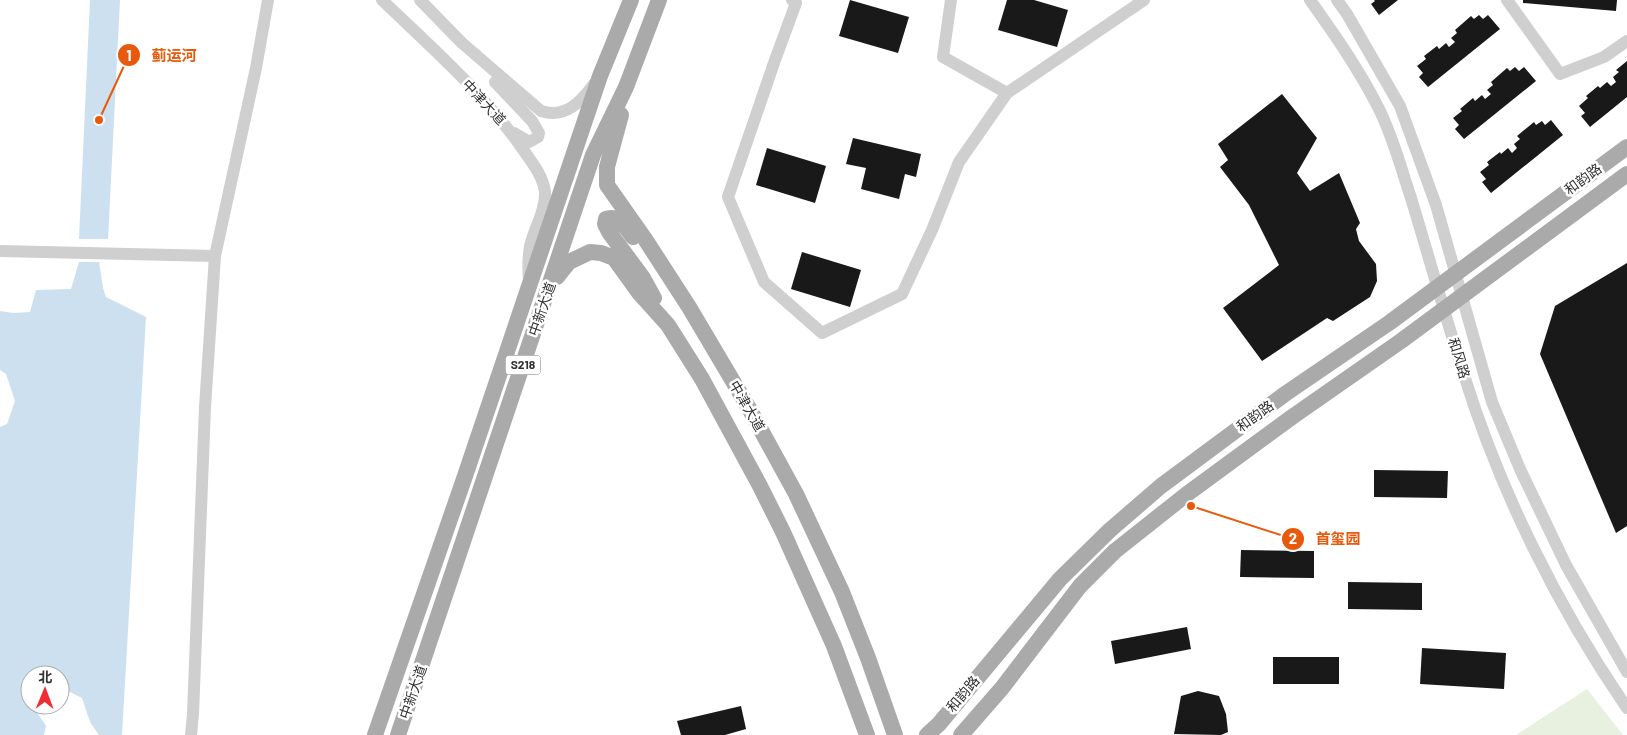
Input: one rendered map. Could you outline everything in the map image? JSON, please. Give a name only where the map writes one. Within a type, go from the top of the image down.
[{"type":"main road","name":"中新大道","points":[[375,735],[462,486],[600,76],[632,0]]},
{"type":"main road","name":"中新大道","points":[[398,735],[593,155],[626,87],[659,0]]},
{"type":"main road","name":"中津大道","points":[[626,87],[607,167],[607,185],[689,307],[750,410],[796,494],[842,592],[895,735]]},
{"type":"main road","name":"和韵路","points":[[932,731],[1060,579],[1110,530],[1161,486],[1285,394],[1388,323],[1627,146]]},
{"type":"main road","name":"和韵路","points":[[961,735],[1002,688],[1080,586],[1115,551],[1187,494],[1462,296],[1627,174]]},
{"type":"main road","points":[[668,325],[642,278],[608,232],[605,224],[606,219],[610,217],[621,223],[662,279],[689,307]]},
{"type":"main road","name":"中津大道","points":[[549,289],[569,262],[590,252],[601,253],[614,258],[640,294],[668,325],[702,379],[783,532],[834,646],[867,735]]},
{"type":"street","points":[[191,735],[205,407],[215,256],[256,68],[268,0]]},
{"type":"street","name":"中津大道","points":[[382,0],[466,82],[508,128],[540,174],[545,192],[543,208],[530,246],[528,262],[529,284]]},
{"type":"street","name":"中津大道","points":[[420,0],[462,43],[541,111],[549,114],[558,113],[573,107],[582,100],[600,76]]},
{"type":"street","points":[[792,0],[796,3],[728,197],[764,282],[822,333],[902,294],[932,230],[960,162],[1007,93],[1144,0]]},
{"type":"street","points":[[951,0],[943,57],[1007,93]]},
{"type":"street","name":"和风路","points":[[1310,0],[1349,56],[1379,110],[1396,151],[1464,376],[1489,446],[1538,558],[1602,672],[1627,708]]},
{"type":"street","name":"和风路","points":[[1337,0],[1400,106],[1436,206],[1492,402],[1520,469],[1566,565],[1627,672]]},
{"type":"street","points":[[1507,0],[1560,74],[1604,57],[1627,41]]},
{"type":"street","points":[[462,43],[532,121],[539,133],[538,137],[529,142],[508,128]]},
{"type":"street","points":[[0,251],[215,256]]},
{"type":"green space","points":[[1587,689],[1623,735],[1516,735]]},
{"type":"water","points":[[90,0],[120,0],[108,239],[79,239]]},
{"type":"water","points":[[79,262],[99,262],[106,297],[146,317],[122,735],[99,735],[90,722],[82,698],[70,692],[70,665],[20,665],[20,715],[39,715],[46,726],[44,735],[0,735],[0,427],[7,424],[15,401],[6,374],[0,370],[0,311],[14,313],[30,312],[36,290],[71,289]]},
{"type":"building","points":[[850,0],[909,17],[898,53],[839,36]]},
{"type":"building","points":[[1007,0],[1034,0],[1068,10],[1057,47],[998,30]]},
{"type":"building","points":[[1374,0],[1398,0],[1379,15],[1371,4]]},
{"type":"building","points":[[1523,0],[1617,0],[1616,11],[1523,3]]},
{"type":"building","points":[[1479,15],[1483,19],[1488,15],[1500,29],[1428,87],[1419,77],[1423,73],[1417,66],[1426,59],[1424,56],[1437,46],[1439,49],[1446,43],[1449,47],[1455,42],[1451,38],[1457,33],[1455,30],[1471,16],[1474,19]]},
{"type":"building","points":[[1627,61],[1627,97],[1590,127],[1581,116],[1585,113],[1579,106],[1588,98],[1586,96],[1598,86],[1600,88],[1607,82],[1611,86],[1616,82],[1613,77],[1619,72],[1616,70]]},
{"type":"building","points":[[1515,67],[1519,71],[1524,67],[1536,81],[1464,139],[1455,129],[1459,125],[1453,118],[1473,98],[1475,101],[1482,95],[1485,99],[1491,94],[1487,90],[1493,85],[1491,82],[1507,68],[1510,71]]},
{"type":"building","points":[[1282,94],[1317,138],[1297,173],[1310,191],[1339,173],[1360,223],[1356,229],[1359,241],[1376,264],[1377,281],[1370,297],[1333,321],[1327,318],[1262,361],[1223,308],[1279,265],[1249,205],[1220,167],[1228,160],[1218,144]]},
{"type":"building","points":[[1551,120],[1563,135],[1491,193],[1482,182],[1486,179],[1480,172],[1489,165],[1487,162],[1508,148],[1512,153],[1517,148],[1514,144],[1520,139],[1517,136],[1534,122],[1536,125],[1542,121],[1545,125]]},
{"type":"building","points":[[853,138],[921,154],[916,177],[905,174],[899,199],[861,189],[866,168],[846,164]]},
{"type":"building","points":[[767,148],[826,166],[815,203],[756,185]]},
{"type":"building","points":[[802,252],[861,270],[850,307],[791,289]]},
{"type":"building","points":[[1627,263],[1627,526],[1616,533],[1540,354],[1555,306]]},
{"type":"building","points":[[1374,470],[1448,471],[1447,498],[1374,497]]},
{"type":"building","points":[[1241,550],[1314,551],[1314,578],[1240,577]]},
{"type":"building","points":[[1348,582],[1422,583],[1422,610],[1348,609]]},
{"type":"building","points":[[1187,627],[1191,649],[1115,664],[1111,641]]},
{"type":"building","points":[[1422,648],[1506,653],[1504,689],[1420,684]]},
{"type":"building","points":[[1273,657],[1339,657],[1339,684],[1273,684]]},
{"type":"building","points":[[1198,691],[1219,696],[1226,714],[1228,732],[1221,735],[1174,734],[1181,696]]},
{"type":"building","points":[[741,706],[746,729],[725,735],[681,735],[677,721]]},
{"type":"place","name":"蓟运河","points":[[99,120]]},
{"type":"place","name":"首玺园","points":[[1191,506]]}]
